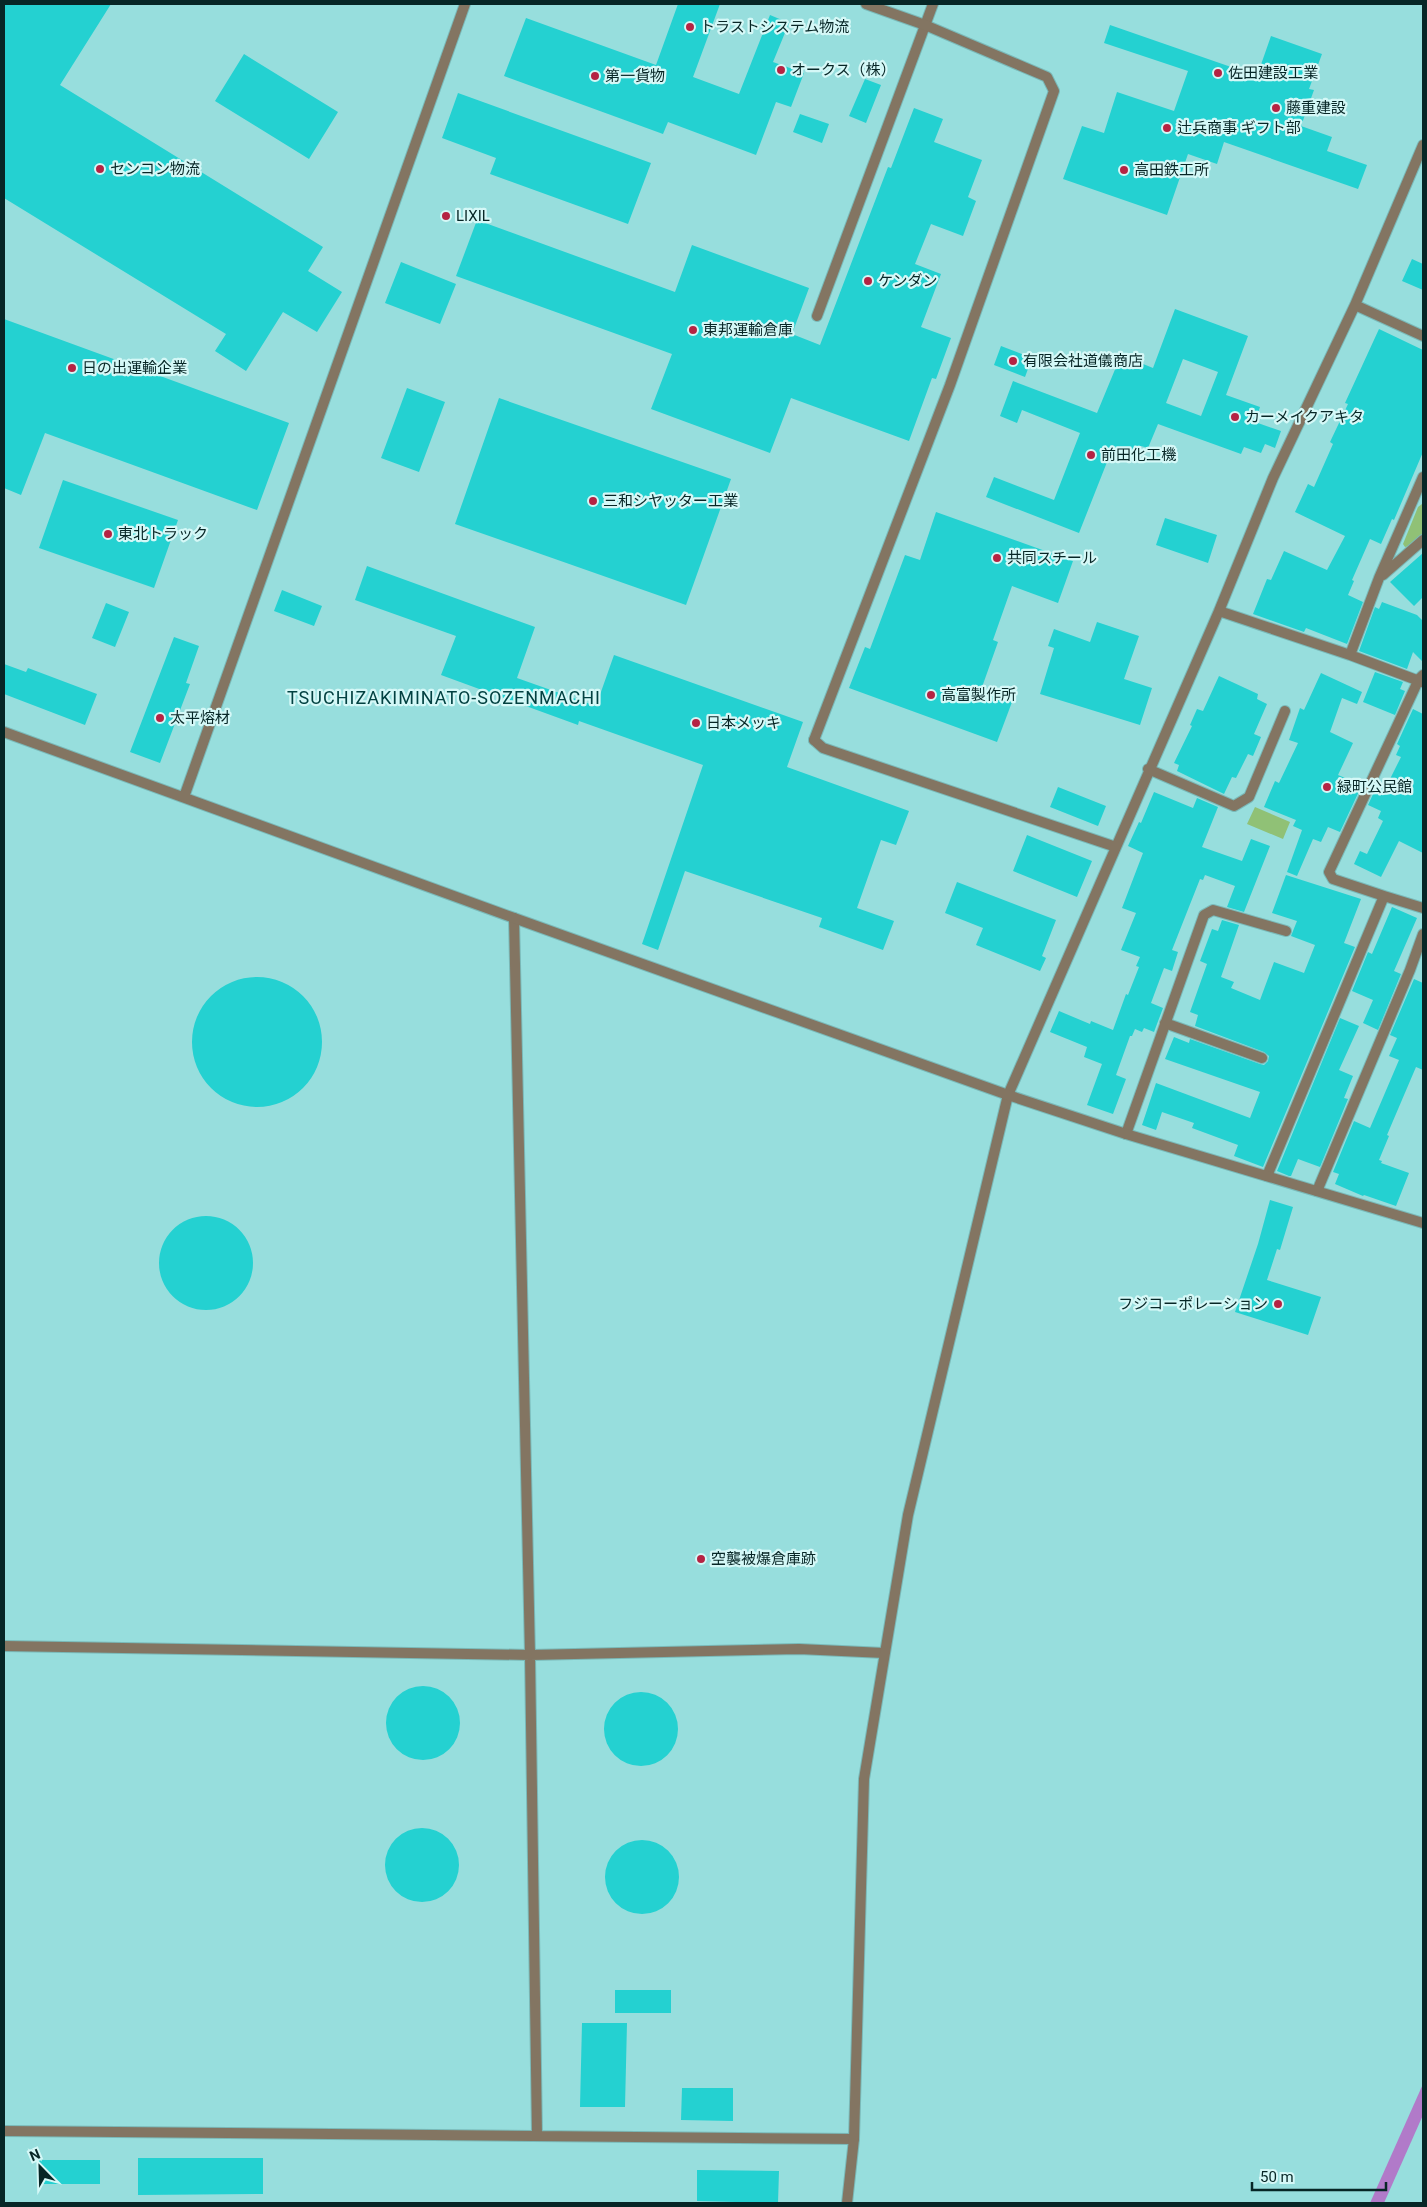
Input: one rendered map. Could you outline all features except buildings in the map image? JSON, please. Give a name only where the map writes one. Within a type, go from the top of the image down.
[{"type":"street","points":[[184,797],[464,4]]},
{"type":"street","points":[[866,4],[925,26],[1047,77],[1054,91],[950,385],[814,740],[823,748],[1116,847]]},
{"type":"street","points":[[817,316],[933,4]]},
{"type":"street","points":[[847,2203],[854,2139],[864,1779],[908,1515],[1008,1095],[1148,770],[1219,611],[1273,478],[1354,305],[1423,145]]},
{"type":"street","points":[[1354,305],[1423,336]]},
{"type":"street","points":[[1350,655],[1379,578],[1420,495],[1423,477]]},
{"type":"street","points":[[1379,578],[1423,540]]},
{"type":"street","points":[[1219,611],[1422,679],[1329,872],[1333,879],[1423,908]]},
{"type":"street","points":[[1148,770],[1234,806],[1249,797],[1285,711]]},
{"type":"street","points":[[4,732],[514,918],[1008,1095],[1126,1134],[1423,1222]]},
{"type":"street","points":[[1267,1176],[1384,896]]},
{"type":"street","points":[[1126,1134],[1204,915],[1213,910],[1286,931]]},
{"type":"street","points":[[514,918],[530,1655],[536,2136]]},
{"type":"street","points":[[1317,1191],[1410,970],[1423,934]]},
{"type":"street","points":[[1165,1023],[1262,1058]]},
{"type":"street","points":[[4,1646],[530,1655],[799,1649],[884,1653]]},
{"type":"street","points":[[4,2130],[854,2139]]},
{"type":"green space","points":[[1422,504],[1423,534],[1410,546],[1405,547],[1403,544],[1418,507]]},
{"type":"green space","points":[[1255,807],[1290,822],[1283,839],[1247,824]]},
{"type":"shaded area","points":[[1423,2084],[1423,2115],[1384,2203],[1370,2203]]},
{"type":"place","name":"トラストシステム物流","points":[[690,27]]},
{"type":"place","name":"オークス（株）","points":[[781,70]]},
{"type":"place","name":"佐田建設工業","points":[[1218,73]]},
{"type":"place","name":"第一貨物","points":[[595,76]]},
{"type":"place","name":"藤重建設","points":[[1276,108]]},
{"type":"place","name":"辻兵商事 ギフト部","points":[[1167,128]]},
{"type":"place","name":"センコン物流","points":[[100,169]]},
{"type":"place","name":"高田鉄工所","points":[[1124,170]]},
{"type":"place","name":"LIXIL","points":[[446,216]]},
{"type":"place","name":"ケンダン","points":[[868,281]]},
{"type":"place","name":"東邦運輸倉庫","points":[[693,330]]},
{"type":"place","name":"有限会社道儀商店","points":[[1013,361]]},
{"type":"place","name":"日の出運輸企業","points":[[72,368]]},
{"type":"place","name":"カーメイクアキタ","points":[[1235,417]]},
{"type":"place","name":"前田化工機","points":[[1091,455]]},
{"type":"place","name":"三和シヤッター工業","points":[[593,501]]},
{"type":"place","name":"東北トラック","points":[[108,534]]},
{"type":"place","name":"共同スチール","points":[[997,558]]},
{"type":"place","name":"高富製作所","points":[[931,695]]},
{"type":"place","name":"太平熔材","points":[[160,718]]},
{"type":"place","name":"日本メッキ","points":[[696,723]]},
{"type":"place","name":"緑町公民館","points":[[1327,787]]},
{"type":"place","name":"フジコーポレーション","points":[[1278,1304]]},
{"type":"place","name":"空襲被爆倉庫跡","points":[[701,1559]]},
{"type":"district","name":"TSUCHIZAKIMINATO-SOZENMACHI","points":[[444,698]]}]
